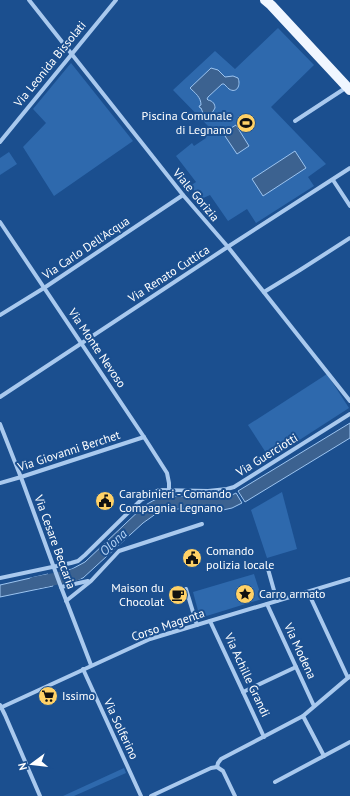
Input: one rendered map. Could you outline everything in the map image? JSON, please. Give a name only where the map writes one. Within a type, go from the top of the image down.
[{"type":"main road","points":[[265,0],[349,87]]},
{"type":"street","name":"Viale Gorizia","points":[[29,0],[182,195],[228,247],[350,401]]},
{"type":"street","name":"Via Leonida Bissolati","points":[[0,142],[116,0]]},
{"type":"street","points":[[295,121],[349,87]]},
{"type":"street","name":"Via Renato Cuttica","points":[[0,397],[350,168]]},
{"type":"street","points":[[333,180],[350,206]]},
{"type":"street","name":"Via Carlo Dell'Acqua","points":[[0,315],[44,288],[182,195]]},
{"type":"street","name":"Via Monte Nevoso","points":[[0,222],[82,343],[167,473],[169,490]]},
{"type":"street","points":[[264,292],[350,238]]},
{"type":"street","name":"Via Guerciotti","points":[[0,578],[54,569],[78,561],[141,500],[158,490],[208,491],[234,487],[350,414]]},
{"type":"street","name":"Via Cesare Beccaria","points":[[0,424],[91,665]]},
{"type":"street","name":"Via Giovanni Berchet","points":[[0,482],[21,477],[144,437]]},
{"type":"street","points":[[66,601],[91,581],[119,551],[202,524]]},
{"type":"street","points":[[266,562],[277,601]]},
{"type":"street","name":"Corso Magenta","points":[[0,707],[91,665],[150,640],[350,579]]},
{"type":"street","points":[[60,586],[91,581]]},
{"type":"street","points":[[186,589],[197,625]]},
{"type":"street","points":[[151,796],[217,766],[221,759],[303,716],[349,677],[308,592]]},
{"type":"street","name":"Via Modena","points":[[267,604],[314,706]]},
{"type":"street","name":"Via Achille Grandi","points":[[210,621],[264,737]]},
{"type":"street","points":[[243,692],[296,667]]},
{"type":"street","name":"Via Solferino","points":[[83,669],[141,796]]},
{"type":"street","points":[[0,707],[40,796]]},
{"type":"street","points":[[303,716],[324,756]]},
{"type":"street","points":[[275,782],[350,742]]},
{"type":"street","points":[[217,766],[223,771],[235,796]]},
{"type":"shaded area","name":"Piscina Comunale di Legnano","points":[[278,28],[314,65],[271,107],[326,164],[308,177],[314,186],[256,223],[247,209],[228,221],[210,195],[201,199],[190,186],[196,182],[176,156],[192,143],[194,146],[206,138],[204,135],[206,134],[203,130],[208,126],[173,90],[215,51],[235,69]]},
{"type":"shaded area","points":[[71,63],[133,141],[54,196],[23,147],[46,123],[33,109]]},
{"type":"shaded area","points":[[9,152],[17,164],[0,175],[0,158]]},
{"type":"shaded area","points":[[327,374],[349,408],[270,459],[248,425]]},
{"type":"shaded area","points":[[282,492],[297,549],[267,558],[251,510]]},
{"type":"shaded area","points":[[254,574],[262,599],[200,618],[193,592]]},
{"type":"shaded area","points":[[124,768],[126,773],[74,796],[63,796]]},
{"type":"water","points":[[211,68],[218,70],[225,77],[233,76],[238,78],[239,86],[236,90],[232,90],[222,84],[208,97],[207,99],[215,105],[215,108],[212,113],[206,115],[199,106],[201,105],[201,102],[199,97],[190,88]]},
{"type":"water","points":[[236,125],[249,146],[237,154],[223,133]]},
{"type":"water","points":[[295,151],[306,168],[263,196],[252,179]]},
{"type":"water","points":[[350,423],[350,438],[245,502],[238,491]]},
{"type":"water","points":[[236,493],[242,503],[232,508],[223,510],[186,508],[161,511],[157,513],[143,523],[83,578],[64,583],[60,572],[72,569],[85,562],[144,506],[153,501],[168,496],[224,498]]},
{"type":"water","points":[[48,574],[53,586],[0,597],[0,585]]},
{"type":"waterway","name":"Olona","points":[[34,583],[77,574]]},
{"type":"place","name":"Piscina Comunale di Legnano","points":[[246,123]]},
{"type":"place","name":"Carabinieri - Comando Compagnia Legnano","points":[[105,501]]},
{"type":"place","name":"Comando polizia locale","points":[[192,558]]},
{"type":"place","name":"Carro armato","points":[[245,594]]},
{"type":"place","name":"Maison du Chocolat","points":[[178,595]]},
{"type":"place","name":"Issimo","points":[[48,696]]}]
